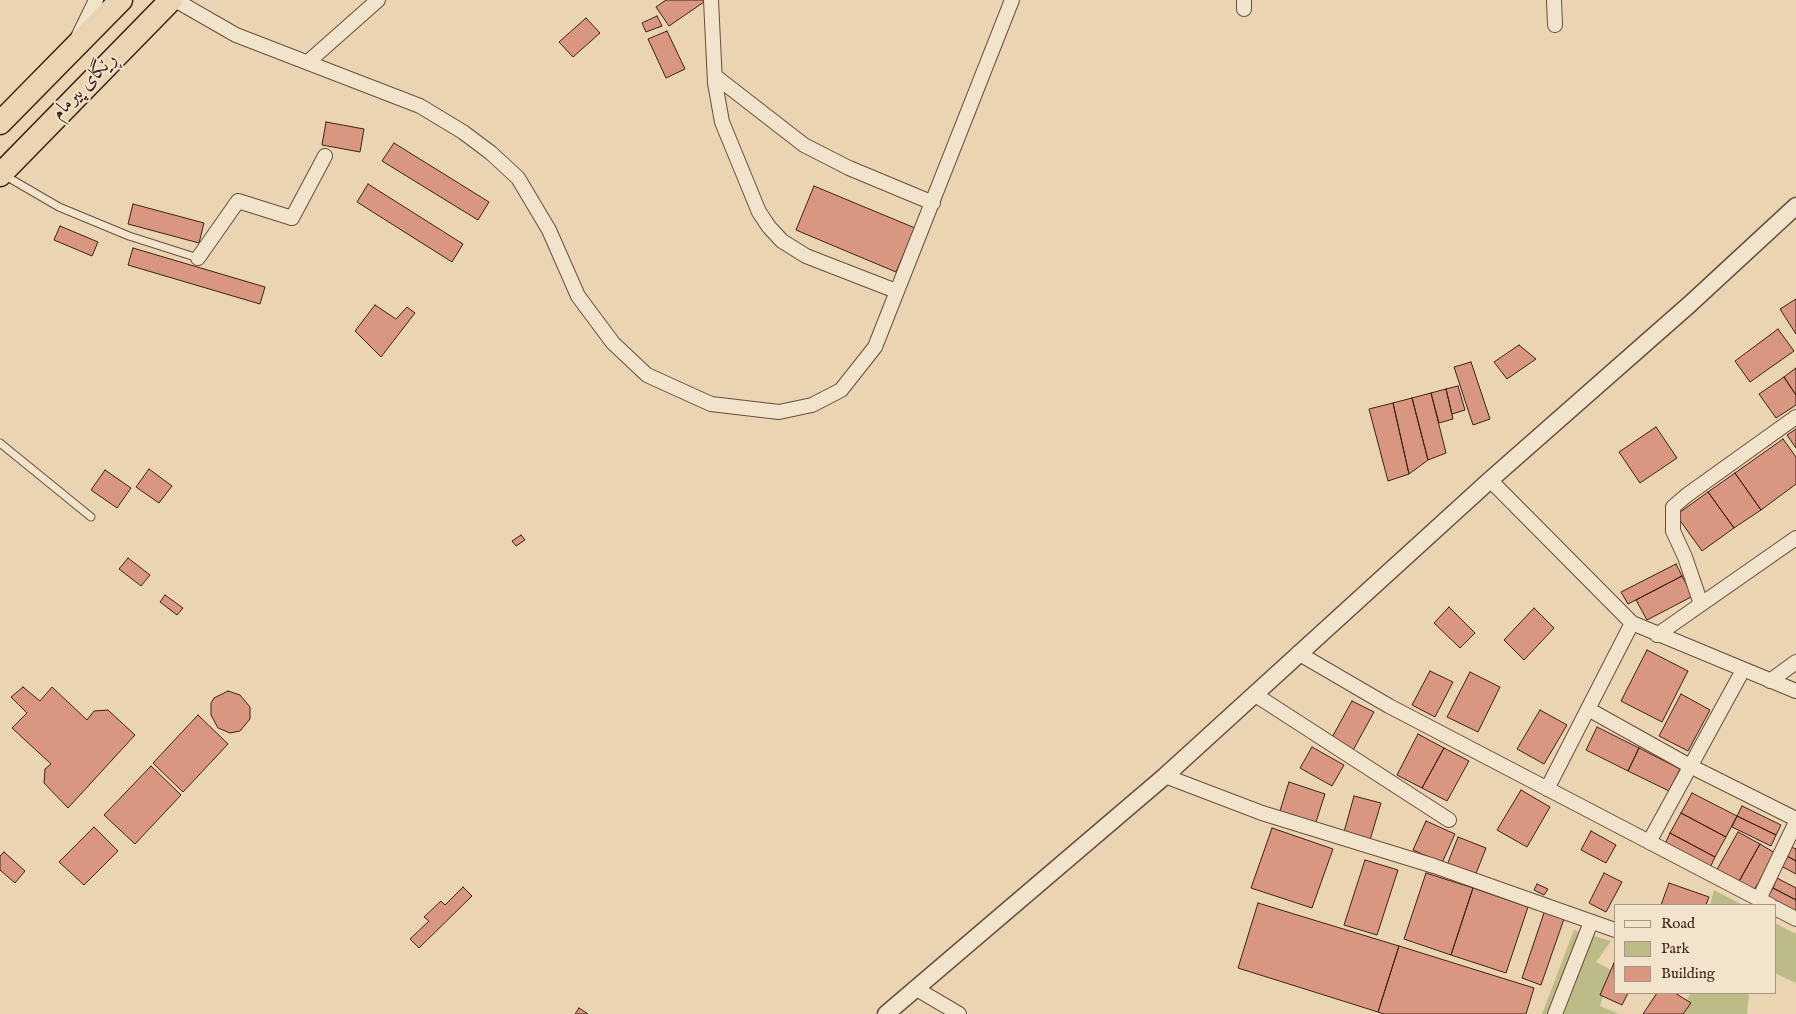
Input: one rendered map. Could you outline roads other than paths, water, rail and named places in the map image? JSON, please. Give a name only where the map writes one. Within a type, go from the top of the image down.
[{"type":"highway","name":"ڕێگای پیرمام","points":[[0,123],[121,0]]},
{"type":"highway","name":"ڕێگای پیرمام","points":[[1,175],[183,2]]},
{"type":"street","points":[[74,47],[96,0]]},
{"type":"street","points":[[308,62],[378,0]]},
{"type":"street","points":[[711,0],[714,76],[722,122],[759,212],[782,241],[806,256],[896,290]]},
{"type":"street","points":[[183,2],[236,35],[420,106],[463,132],[491,153],[518,178],[549,230],[578,296],[614,343],[647,375],[711,404],[779,412],[812,405],[840,390],[875,348],[896,290],[933,203],[1012,0]]},
{"type":"street","points":[[1554,0],[1555,25]]},
{"type":"street","points":[[714,76],[804,145],[849,168],[933,203]]},
{"type":"street","points":[[198,258],[238,200],[292,218],[324,156]]},
{"type":"street","points":[[886,1014],[1165,776],[1298,653],[1490,480],[1690,304],[1796,206]]},
{"type":"street","points":[[1701,604],[1685,558],[1673,531],[1673,508],[1687,495],[1796,417]]},
{"type":"street","points":[[1490,480],[1632,623],[1657,635],[1796,691]]},
{"type":"street","points":[[1657,635],[1796,538]]},
{"type":"street","points":[[1547,789],[1632,623]]},
{"type":"street","points":[[1298,653],[1388,706],[1764,902],[1796,821],[1690,766],[1588,709]]},
{"type":"street","points":[[1770,681],[1796,662]]},
{"type":"street","points":[[1649,842],[1743,670]]},
{"type":"street","points":[[1254,694],[1449,820]]},
{"type":"street","points":[[1165,776],[1262,813],[1434,866],[1614,930]]},
{"type":"street","points":[[1776,909],[1796,919]]},
{"type":"street","points":[[1554,1014],[1591,922]]},
{"type":"street","points":[[915,988],[959,1014]]},
{"type":"lane","points":[[1,175],[59,208],[129,236],[198,258]]},
{"type":"lane","points":[[0,443],[91,517]]}]
